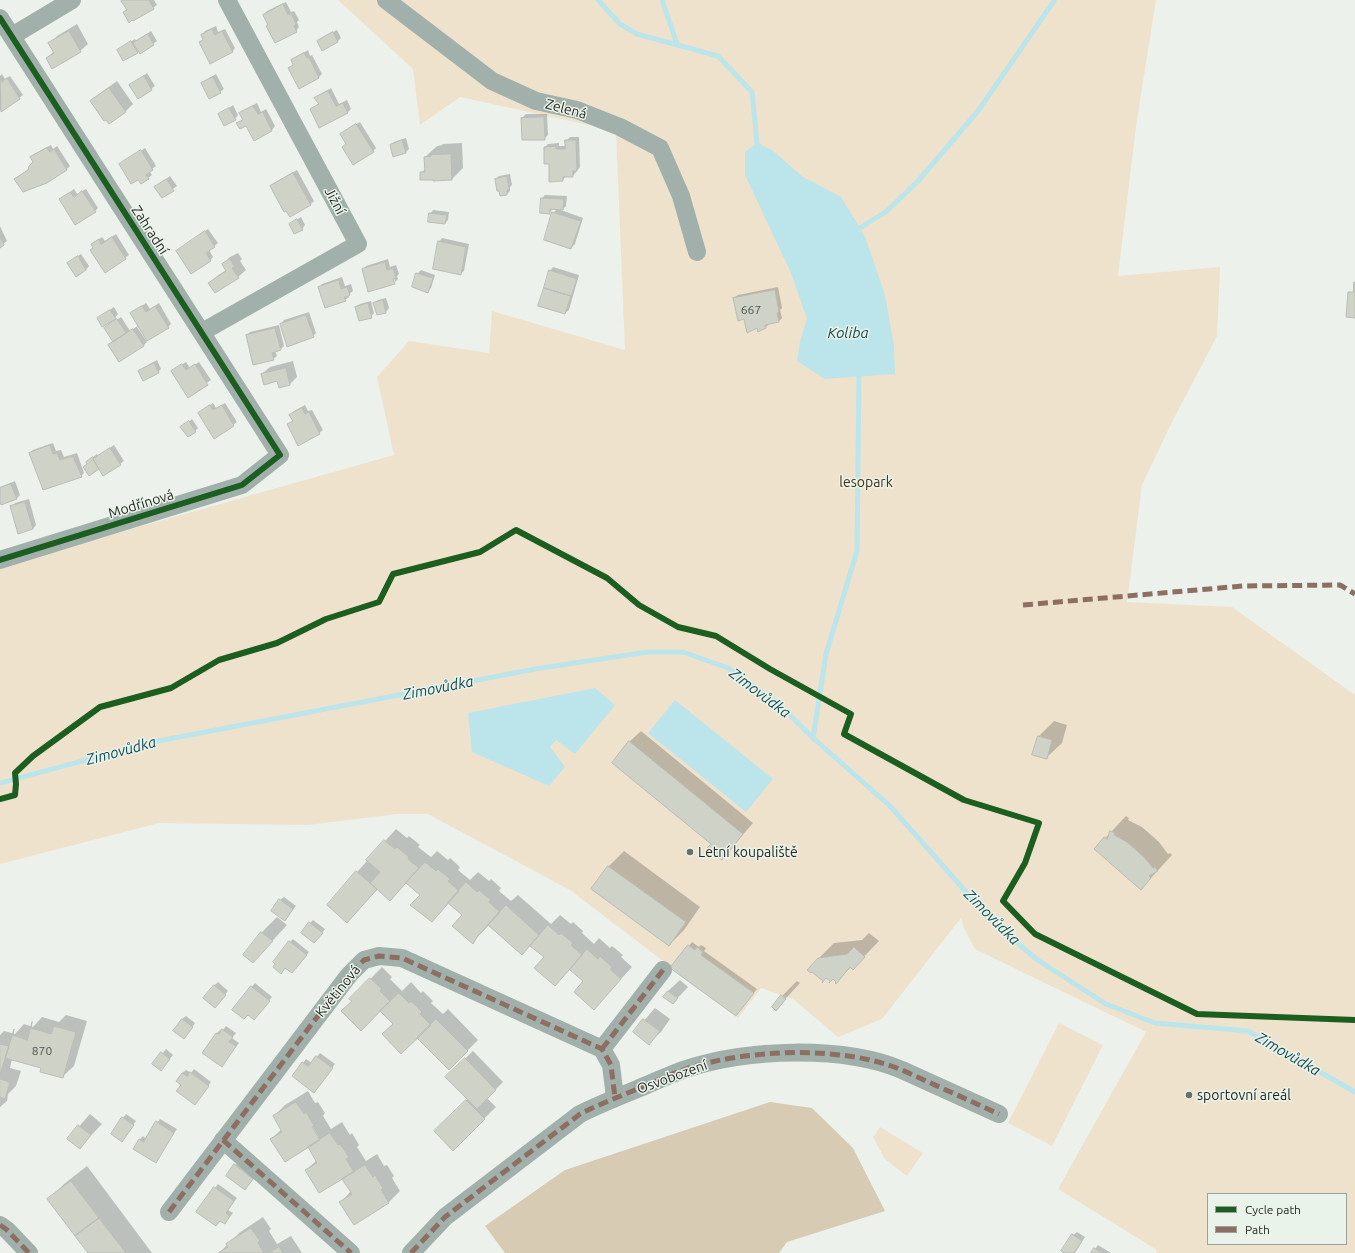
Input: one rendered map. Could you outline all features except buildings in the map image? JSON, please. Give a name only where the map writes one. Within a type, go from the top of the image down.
[{"type":"street","points":[[12,36],[72,0]]},
{"type":"street","name":"Jižní","points":[[202,332],[358,244],[227,0]]},
{"type":"street","name":"Zelená","points":[[386,0],[492,81],[536,101],[577,110],[620,127],[660,148],[682,196],[697,252]]},
{"type":"street","name":"Zahradní","points":[[0,18],[280,455]]},
{"type":"street","name":"Modřínová","points":[[0,560],[242,485],[280,455]]},
{"type":"street","name":"Květinová","points":[[169,1212],[349,975],[364,960],[379,956],[402,958],[602,1049]]},
{"type":"street","points":[[615,1098],[611,1065],[602,1049],[663,970]]},
{"type":"street","name":"Osvobození","points":[[411,1253],[445,1217],[580,1114],[686,1069],[735,1056],[833,1054],[863,1058],[888,1064],[999,1114]]},
{"type":"street","points":[[223,1140],[351,1253]]},
{"type":"street","points":[[0,1225],[29,1253]]},
{"type":"green space","name":"lesopark","points":[[338,0],[1156,0],[1136,126],[1118,276],[1220,267],[1217,336],[1170,426],[1142,485],[1127,602],[1232,607],[1355,695],[1355,1253],[1156,1253],[1157,1250],[1058,1189],[1146,1032],[975,949],[964,928],[961,918],[882,1019],[838,1037],[793,999],[761,988],[738,1018],[570,890],[428,814],[397,814],[308,825],[159,823],[0,864],[0,566],[394,455],[377,377],[409,341],[489,353],[492,311],[625,350],[616,131],[460,97],[420,125],[413,69]]},
{"type":"green space","points":[[1059,1023],[1103,1045],[1052,1146],[1008,1123]]},
{"type":"green space","points":[[880,1127],[923,1153],[907,1176],[885,1159],[873,1137]]},
{"type":"shaded area","points":[[770,1102],[812,1108],[853,1148],[885,1211],[787,1242],[779,1253],[505,1253],[485,1226],[565,1170]]},
{"type":"water","name":"Koliba","points":[[757,143],[772,150],[803,177],[841,197],[859,226],[866,239],[885,295],[894,345],[895,374],[825,379],[797,361],[800,341],[807,319],[791,273],[745,175],[745,152]]},
{"type":"water","points":[[595,688],[615,705],[575,754],[556,740],[550,747],[565,767],[549,786],[472,752],[468,713]]},
{"type":"water","points":[[675,700],[773,779],[746,812],[648,733]]},
{"type":"waterway","points":[[598,0],[620,24],[637,34],[718,56],[752,92],[757,143],[760,148]]},
{"type":"waterway","points":[[662,0],[677,44]]},
{"type":"waterway","points":[[855,231],[887,211],[918,181],[978,111],[1054,1]]},
{"type":"waterway","points":[[813,738],[826,654],[857,551],[859,372]]},
{"type":"waterway","name":"Zimovůdka","points":[[0,783],[153,742],[535,669],[647,652],[683,652],[728,668],[779,704],[813,738],[890,806],[990,919],[1036,959],[1106,1004],[1155,1023],[1248,1031],[1355,1092]]},
{"type":"marked path","points":[[1023,605],[1243,586],[1340,585],[1355,594]]},
{"type":"marked path","points":[[169,1212],[349,975],[364,960],[379,956],[402,958],[602,1049],[611,1065],[615,1098]]},
{"type":"marked path","points":[[602,1049],[663,970]]},
{"type":"marked path","points":[[411,1253],[445,1217],[580,1114],[677,1072],[710,1062],[765,1054],[823,1053],[852,1056],[878,1062],[902,1070],[999,1114]]},
{"type":"marked path","points":[[223,1140],[351,1253]]},
{"type":"marked path","points":[[0,1225],[7,1230],[29,1253]]},
{"type":"cycle path","points":[[0,18],[280,455],[242,485],[0,560]]},
{"type":"cycle path","points":[[0,799],[15,795],[15,773],[33,756],[100,707],[171,688],[219,660],[277,643],[326,619],[379,602],[393,574],[480,552],[516,530],[607,578],[639,605],[678,627],[716,636],[770,669],[851,714],[844,734],[964,800],[1039,823],[1025,863],[1003,901],[1035,934],[1197,1014],[1355,1020]]},
{"type":"place","name":"Letní koupaliště","points":[[690,852]]},
{"type":"place","name":"sportovní areál","points":[[1189,1095]]}]
